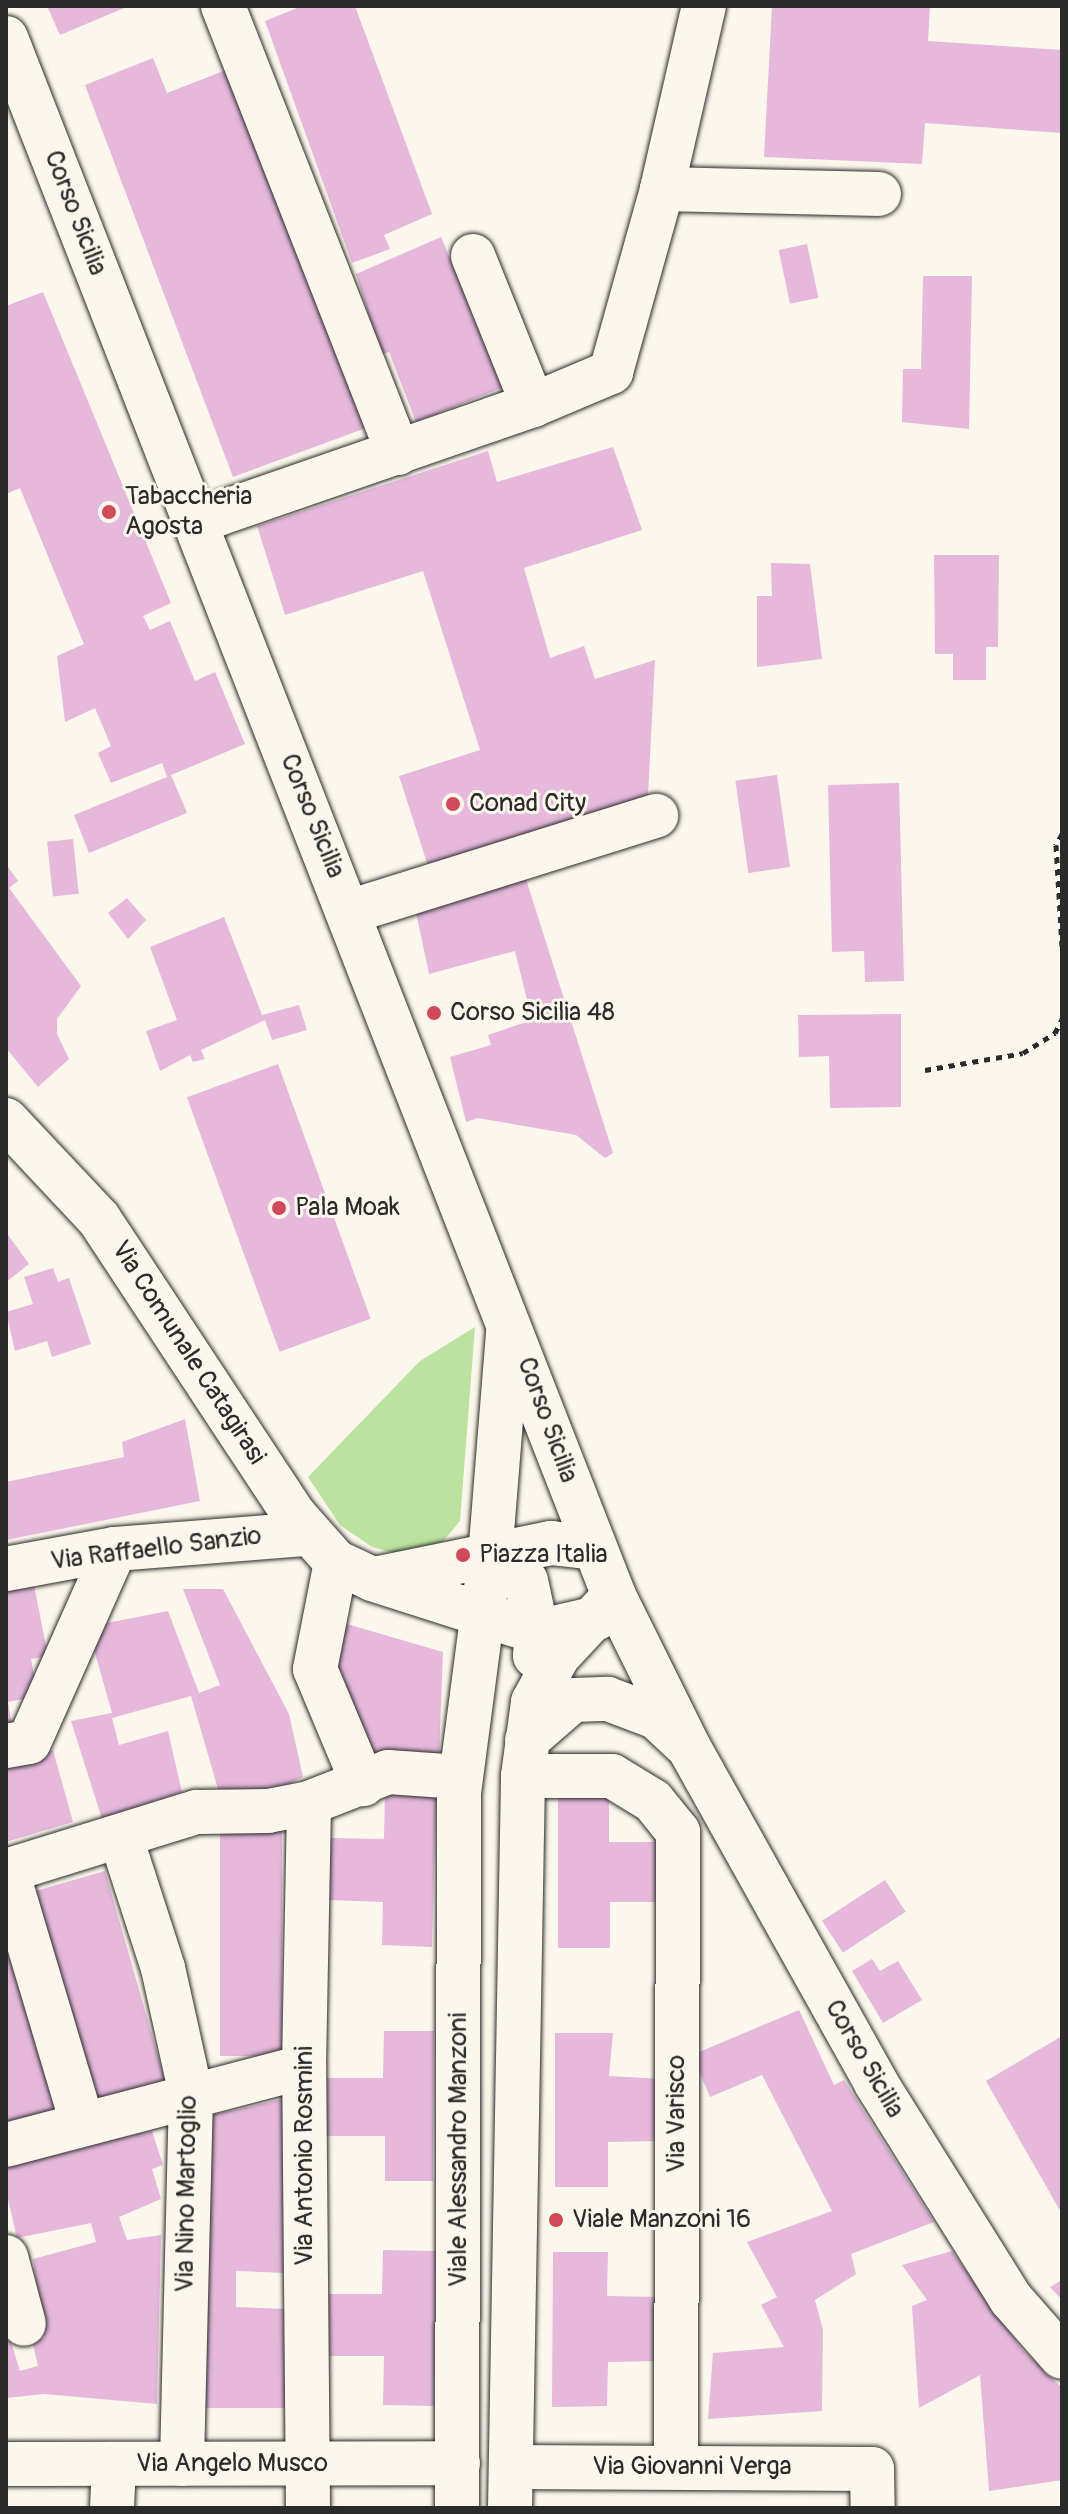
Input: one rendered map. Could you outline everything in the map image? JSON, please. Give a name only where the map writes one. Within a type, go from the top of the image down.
[{"type":"street","points":[[195,522],[533,405],[611,372],[662,189],[704,6]]},
{"type":"street","points":[[225,7],[398,453]]},
{"type":"street","name":"Corso Sicilia","points":[[6,38],[509,1317],[595,1548],[606,1607],[688,1746],[876,2083],[1011,2299],[1062,2357]]},
{"type":"street","points":[[662,189],[879,194]]},
{"type":"street","points":[[473,256],[533,405]]},
{"type":"street","points":[[349,912],[656,816]]},
{"type":"street","name":"Via Comunale Catagirasi","points":[[6,1120],[99,1219],[338,1558]]},
{"type":"street","name":"Viale Alessandro Manzoni","points":[[458,2481],[452,1781],[490,1557],[509,1317]]},
{"type":"street","name":"Via Raffaello Sanzio","points":[[6,1569],[115,1549],[338,1558],[490,1557],[551,1543],[595,1548]]},
{"type":"street","points":[[6,1746],[29,1742],[115,1549]]},
{"type":"street","points":[[490,1557],[526,1581],[547,1644],[528,1739],[511,2480]]},
{"type":"street","points":[[363,1784],[315,1669],[338,1558],[547,1644],[608,1699],[656,1717],[688,1746]]},
{"type":"street","points":[[547,1644],[606,1607]]},
{"type":"street","points":[[528,1739],[573,1700],[608,1699]]},
{"type":"street","name":"Via Varisco","points":[[528,1739],[629,1784],[653,1801],[678,1832],[676,2466]]},
{"type":"street","points":[[82,2122],[7,1871],[197,1812],[268,1811],[309,1803],[388,1772],[452,1781]]},
{"type":"street","name":"Via Antonio Rosmini","points":[[308,2508],[304,2067],[309,1803]]},
{"type":"street","name":"Via Nino Martoglio","points":[[121,1838],[163,1968],[191,2094],[182,2464]]},
{"type":"street","points":[[6,2145],[82,2122],[304,2067]]},
{"type":"street","points":[[6,2257],[24,2324]]},
{"type":"street","name":"Via Angelo Musco","points":[[6,2464],[308,2464],[458,2481],[511,2480]]},
{"type":"street","points":[[112,2508],[114,2464]]},
{"type":"street","name":"Via Giovanni Verga","points":[[511,2480],[676,2466],[872,2488]]},
{"type":"path","points":[[1062,834],[1056,845],[1062,947]]},
{"type":"path","points":[[925,1070],[1023,1053],[1055,1033],[1062,1019]]},
{"type":"green space","points":[[475,1327],[460,1521],[441,1544],[398,1554],[372,1547],[340,1525],[308,1477],[420,1361]]},
{"type":"building","points":[[47,6],[129,6],[60,35]]},
{"type":"building","points":[[302,6],[355,6],[432,214],[384,235],[390,249],[352,263],[265,21]]},
{"type":"building","points":[[772,6],[930,6],[928,41],[1062,50],[1062,133],[925,123],[922,164],[764,157]]},
{"type":"building","points":[[153,58],[167,93],[226,70],[366,428],[233,477],[85,85]]},
{"type":"building","points":[[441,237],[504,387],[416,422],[389,352],[381,355],[356,274]]},
{"type":"building","points":[[807,244],[818,298],[790,304],[779,250]]},
{"type":"building","points":[[923,276],[972,276],[969,429],[902,422],[903,369],[921,369]]},
{"type":"building","points":[[43,292],[171,603],[143,616],[150,630],[170,621],[195,681],[215,672],[245,744],[171,775],[187,813],[89,853],[74,815],[167,777],[162,763],[111,783],[98,753],[111,746],[95,708],[65,722],[57,656],[84,644],[20,488],[6,494],[6,306]]},
{"type":"building","points":[[613,447],[642,530],[524,568],[550,658],[584,646],[595,679],[655,660],[648,795],[428,866],[399,776],[480,750],[423,571],[285,615],[257,526],[488,451],[497,482]]},
{"type":"building","points":[[934,555],[999,555],[998,647],[986,647],[986,680],[953,680],[953,654],[935,654]]},
{"type":"building","points":[[771,563],[810,564],[822,659],[757,667],[757,596],[772,596]]},
{"type":"building","points":[[777,775],[790,867],[748,873],[735,781]]},
{"type":"building","points":[[899,783],[904,981],[865,982],[864,951],[832,952],[828,785]]},
{"type":"building","points":[[73,839],[79,894],[53,896],[47,842]]},
{"type":"building","points":[[6,864],[18,881],[9,888],[81,986],[57,1019],[57,1034],[69,1059],[38,1087],[6,1048]]},
{"type":"building","points":[[525,876],[613,1153],[605,1158],[576,1135],[478,1118],[466,1122],[450,1057],[491,1045],[488,1035],[532,1020],[515,951],[429,974],[415,908]]},
{"type":"building","points":[[127,898],[146,920],[128,939],[108,913]]},
{"type":"building","points":[[224,917],[262,1015],[299,1005],[307,1030],[272,1040],[265,1020],[201,1050],[205,1059],[193,1062],[190,1055],[160,1071],[146,1031],[177,1020],[150,947]]},
{"type":"building","points":[[901,1014],[901,1107],[830,1108],[829,1056],[799,1057],[798,1015]]},
{"type":"building","name":"Pala Moak","points":[[278,1064],[371,1319],[280,1352],[187,1097]]},
{"type":"building","points":[[6,1232],[29,1264],[6,1282]]},
{"type":"building","points":[[53,1268],[58,1282],[69,1278],[91,1344],[52,1357],[47,1341],[15,1351],[6,1312],[33,1304],[24,1277]]},
{"type":"building","points":[[185,1419],[200,1501],[6,1540],[6,1482],[124,1457],[122,1442]]},
{"type":"building","points":[[34,1585],[48,1656],[31,1659],[38,1696],[8,1702],[13,1731],[6,1732],[6,1590]]},
{"type":"building","points":[[183,1589],[223,1589],[289,1714],[303,1777],[261,1797],[220,1796],[191,1696],[112,1718],[119,1745],[168,1731],[182,1792],[102,1819],[71,1721],[112,1713],[93,1646],[107,1623],[168,1611],[199,1693],[220,1685]]},
{"type":"building","points":[[340,1622],[443,1652],[439,1758],[389,1749],[366,1757],[329,1671]]},
{"type":"building","points":[[53,1750],[73,1822],[6,1842],[6,1764]]},
{"type":"building","points":[[385,1792],[436,1794],[432,1947],[382,1945],[383,1902],[329,1900],[331,1838],[384,1839]]},
{"type":"building","points":[[558,1795],[609,1795],[609,1842],[664,1842],[664,1902],[610,1902],[610,1948],[558,1948]]},
{"type":"building","points":[[220,1831],[282,1831],[282,2056],[220,2056]]},
{"type":"building","points":[[105,1871],[165,2081],[94,2101],[34,1891]]},
{"type":"building","points":[[885,1880],[906,1912],[843,1953],[822,1921]]},
{"type":"building","points":[[6,1948],[60,2116],[6,2132]]},
{"type":"building","points":[[872,1959],[880,1971],[898,1961],[922,2000],[883,2023],[852,1971]]},
{"type":"building","points":[[799,2010],[834,2085],[844,2080],[934,2222],[851,2254],[856,2274],[815,2300],[823,2330],[822,2411],[708,2419],[713,2353],[784,2347],[761,2305],[777,2297],[747,2242],[832,2211],[762,2075],[710,2097],[692,2055]]},
{"type":"building","points":[[384,2031],[434,2031],[433,2181],[385,2181],[385,2136],[326,2136],[327,2078],[383,2078]]},
{"type":"building","points":[[555,2033],[613,2033],[609,2076],[663,2079],[662,2141],[608,2142],[608,2187],[555,2187]]},
{"type":"building","points":[[1062,2036],[1062,2214],[986,2081]]},
{"type":"building","points":[[284,2099],[287,2273],[236,2271],[236,2307],[287,2309],[287,2408],[202,2408],[207,2116]]},
{"type":"building","points":[[152,2131],[163,2165],[152,2169],[161,2199],[119,2217],[127,2240],[161,2235],[157,2404],[44,2394],[6,2398],[6,2326],[20,2371],[38,2366],[32,2340],[44,2338],[33,2259],[96,2242],[91,2223],[17,2238],[6,2191],[6,2162]]},
{"type":"building","points":[[383,2250],[436,2251],[434,2406],[383,2405],[384,2356],[325,2356],[326,2294],[382,2294]]},
{"type":"building","points":[[952,2251],[1022,2349],[1062,2388],[1062,2480],[989,2491],[980,2375],[919,2408],[912,2306],[927,2300],[902,2265]]},
{"type":"building","points":[[553,2252],[608,2252],[607,2296],[661,2297],[664,2361],[608,2362],[607,2406],[552,2407]]},
{"type":"building","points":[[1062,2280],[1062,2300],[1050,2287]]},
{"type":"place","name":"Tabaccheria Agosta","points":[[109,512]]},
{"type":"place","name":"Conad City","points":[[453,804]]},
{"type":"place","name":"Corso Sicilia 48","points":[[434,1013]]},
{"type":"place","name":"Pala Moak","points":[[279,1208]]},
{"type":"place","name":"Piazza Italia","points":[[463,1555]]},
{"type":"place","name":"Viale Manzoni 16","points":[[556,2220]]}]
